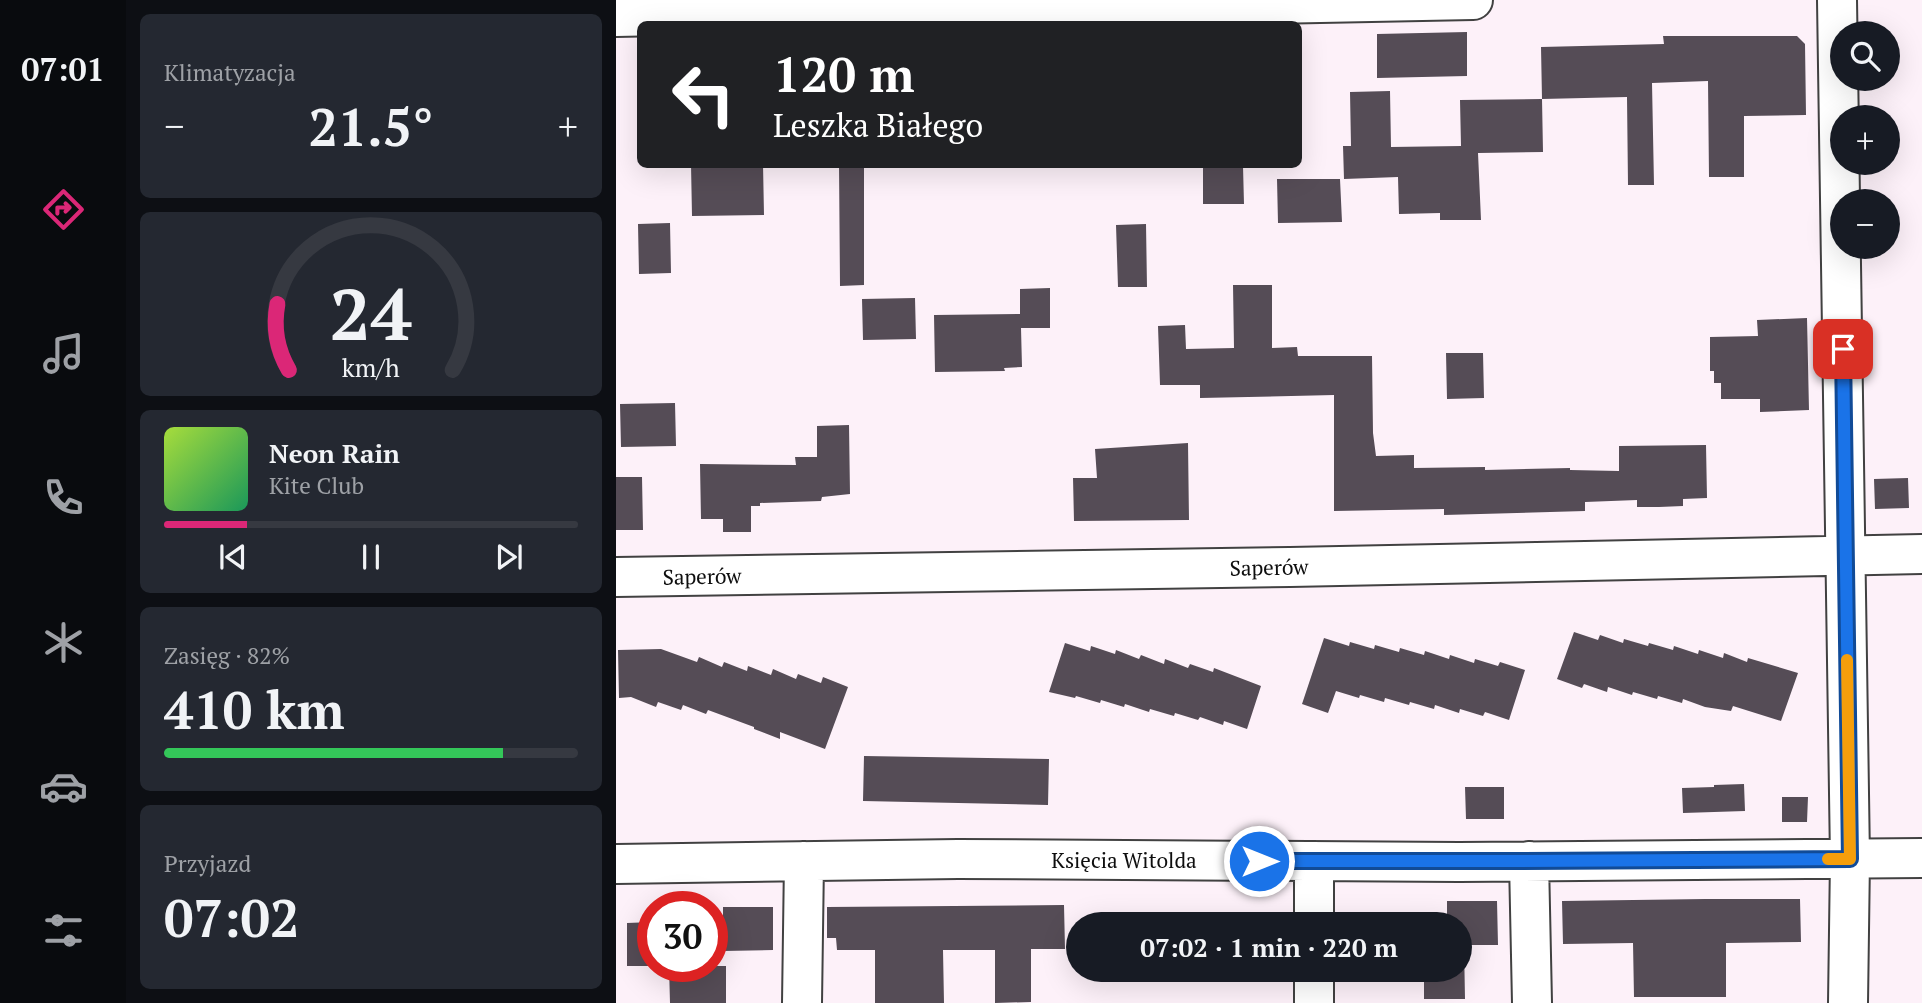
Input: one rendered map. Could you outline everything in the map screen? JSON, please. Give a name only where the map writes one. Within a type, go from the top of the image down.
[{"type":"street","points":[[616,17],[1473,0]]},
{"type":"street","points":[[1838,0],[1850,859],[1848,1003]]},
{"type":"street","name":"Saperów","points":[[616,577],[1922,554]]},
{"type":"street","name":"Księcia Witolda","points":[[616,863],[958,859],[1529,861],[1922,858]]},
{"type":"street","points":[[802,1003],[804,861]]},
{"type":"street","points":[[1314,861],[1314,912]]},
{"type":"street","points":[[1529,861],[1532,1003]]},
{"type":"street","points":[[1314,982],[1314,1003]]},
{"type":"building","points":[[1467,32],[1467,76],[1377,78],[1377,34]]},
{"type":"building","points":[[1663,36],[1797,36],[1805,44],[1806,115],[1744,116],[1744,177],[1709,177],[1708,81],[1652,83],[1654,185],[1628,185],[1627,97],[1542,99],[1541,47],[1664,44]]},
{"type":"building","points":[[1390,91],[1391,147],[1461,146],[1460,100],[1542,99],[1543,152],[1478,153],[1481,220],[1440,220],[1440,213],[1399,214],[1398,177],[1344,179],[1343,146],[1351,146],[1350,92]]},
{"type":"building","points":[[691,168],[763,168],[764,215],[692,216]]},
{"type":"building","points":[[839,168],[864,168],[864,285],[840,286]]},
{"type":"building","points":[[1203,168],[1243,168],[1244,204],[1203,204]]},
{"type":"building","points":[[1277,179],[1340,179],[1342,222],[1278,223]]},
{"type":"building","points":[[670,223],[671,273],[639,274],[638,224]]},
{"type":"building","points":[[1146,224],[1147,287],[1118,287],[1116,225]]},
{"type":"building","points":[[1233,285],[1272,285],[1272,348],[1297,347],[1298,356],[1372,356],[1376,456],[1414,455],[1414,468],[1570,468],[1619,471],[1619,446],[1706,445],[1707,498],[1683,499],[1683,506],[1659,507],[1637,507],[1637,500],[1585,502],[1585,511],[1444,515],[1444,509],[1334,511],[1334,395],[1200,398],[1200,385],[1160,385],[1158,326],[1185,325],[1186,349],[1234,348]]},
{"type":"building","points":[[1050,288],[1050,328],[1021,328],[1022,367],[1004,368],[1005,371],[935,372],[934,315],[1020,314],[1020,289]]},
{"type":"building","points":[[915,298],[916,339],[863,340],[862,299]]},
{"type":"building","points":[[1807,318],[1809,410],[1760,412],[1760,399],[1721,399],[1721,383],[1714,383],[1714,371],[1710,371],[1710,337],[1758,336],[1757,320]]},
{"type":"building","points":[[1446,353],[1483,353],[1484,398],[1447,399]]},
{"type":"building","points":[[675,403],[676,446],[621,447],[620,404]]},
{"type":"building","points":[[849,425],[850,494],[822,497],[821,501],[760,503],[760,506],[751,506],[751,532],[723,532],[723,519],[701,519],[700,464],[796,465],[795,457],[817,457],[817,426]]},
{"type":"building","points":[[1188,443],[1189,520],[1074,521],[1073,478],[1097,478],[1095,449]]},
{"type":"building","points":[[616,477],[642,477],[643,530],[616,530]]},
{"type":"building","points":[[1908,478],[1909,508],[1875,509],[1874,479]]},
{"type":"building","points":[[1574,632],[1598,640],[1600,635],[1623,643],[1624,639],[1673,650],[1674,646],[1698,654],[1699,650],[1723,658],[1724,653],[1747,662],[1748,658],[1798,673],[1781,721],[1733,706],[1731,711],[1705,707],[1683,699],[1682,703],[1633,692],[1632,695],[1608,687],[1607,692],[1584,684],[1582,688],[1557,679]]},
{"type":"building","points":[[1324,638],[1349,646],[1350,642],[1374,649],[1375,645],[1399,652],[1400,648],[1424,655],[1425,651],[1449,659],[1450,655],[1474,663],[1475,659],[1498,666],[1500,662],[1525,670],[1509,720],[1485,712],[1483,716],[1460,709],[1459,713],[1435,705],[1434,709],[1385,698],[1384,702],[1336,691],[1328,713],[1302,704]]},
{"type":"building","points":[[1065,643],[1090,651],[1091,646],[1115,654],[1116,650],[1139,659],[1141,655],[1164,664],[1165,659],[1188,668],[1190,664],[1213,672],[1214,668],[1261,686],[1247,729],[1224,721],[1223,725],[1200,717],[1198,720],[1175,713],[1174,716],[1150,709],[1149,712],[1125,704],[1124,707],[1101,700],[1100,703],[1049,692]]},
{"type":"building","points":[[661,649],[697,662],[699,657],[722,667],[724,662],[747,671],[748,666],[771,675],[773,669],[796,679],[798,674],[821,683],[823,677],[848,687],[825,749],[780,732],[780,739],[708,710],[706,714],[683,705],[681,710],[658,702],[656,707],[631,697],[619,698],[618,650]]},
{"type":"building","points":[[864,756],[1049,759],[1048,805],[863,801]]},
{"type":"building","points":[[1744,784],[1745,811],[1683,813],[1682,788]]},
{"type":"building","points":[[1465,787],[1504,787],[1504,819],[1466,819]]},
{"type":"building","points":[[1782,797],[1808,797],[1807,822],[1782,822]]},
{"type":"building","points":[[1800,899],[1801,942],[1726,943],[1726,997],[1634,997],[1633,943],[1563,944],[1562,901]]},
{"type":"building","points":[[1447,901],[1497,901],[1498,945],[1472,945],[1472,912],[1447,912]]},
{"type":"building","points":[[1064,905],[1065,949],[1031,949],[1031,1002],[995,1003],[995,950],[943,950],[944,1003],[875,1003],[875,950],[837,950],[836,938],[827,938],[827,907]]},
{"type":"building","points":[[728,907],[773,907],[773,950],[728,951]]},
{"type":"building","points":[[627,923],[637,923],[637,966],[627,966]]},
{"type":"building","points":[[669,982],[726,982],[726,1003],[670,1003]]},
{"type":"building","points":[[1424,982],[1465,982],[1465,999],[1424,999]]},
{"type":"slow traffic","points":[[1828,859],[1850,859],[1847,660]]},
{"type":"route","points":[[1259,861],[1850,859],[1843,349]]}]
